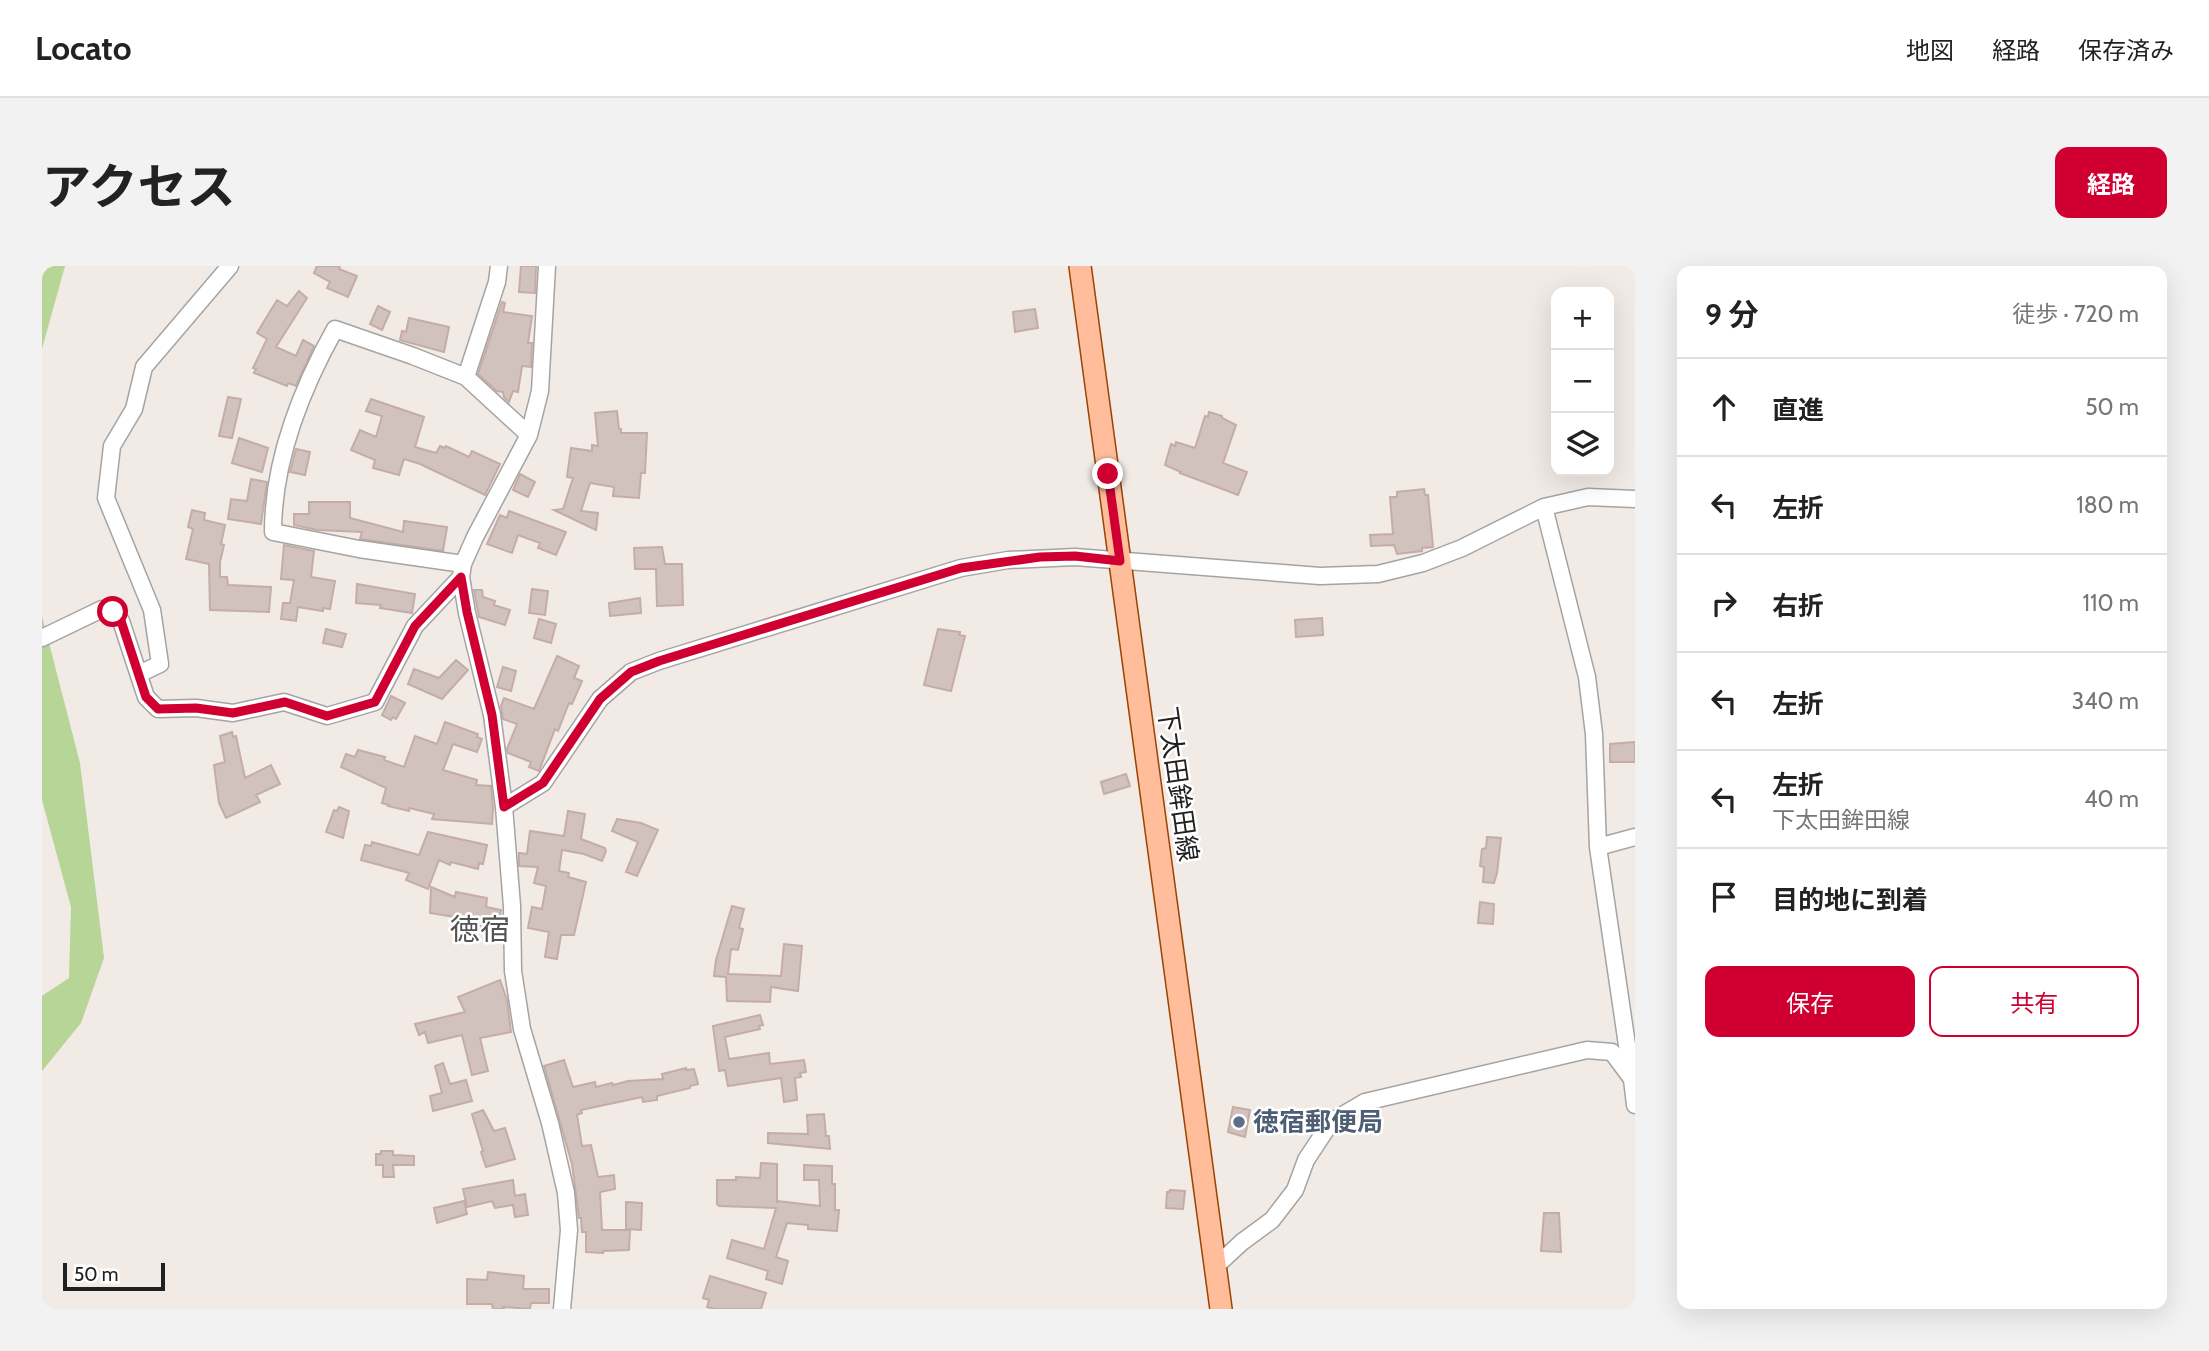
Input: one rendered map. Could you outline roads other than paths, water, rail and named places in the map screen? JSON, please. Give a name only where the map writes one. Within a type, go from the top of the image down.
[{"type":"main road","name":"下太田鉾田線","points":[[1080,266],[1221,1309]]},
{"type":"street","points":[[139,674],[160,664],[152,610],[106,498],[112,446],[134,409],[144,367],[230,266]]},
{"type":"street","points":[[466,377],[497,282],[499,266]]},
{"type":"street","points":[[42,638],[102,609],[113,612],[121,621],[146,697],[158,709],[196,708],[233,713],[285,702],[327,716],[375,702],[415,626],[462,571],[529,435],[540,391],[547,266]]},
{"type":"street","points":[[462,571],[273,532],[273,503],[291,426],[320,357],[335,329],[413,356],[466,377],[529,435]]},
{"type":"street","points":[[504,807],[543,783],[600,699],[631,672],[881,591],[961,568],[1040,557],[1075,556],[1320,576],[1378,574],[1423,564],[1544,508],[1588,497],[1635,499]]},
{"type":"street","points":[[1544,508],[1587,677],[1594,734],[1598,847],[1635,1105]]},
{"type":"street","points":[[462,571],[467,612],[492,715],[504,807],[512,906],[513,971],[522,1029],[550,1123],[566,1193],[569,1230],[562,1309]]},
{"type":"street","points":[[1598,847],[1635,837]]},
{"type":"street","points":[[1215,1267],[1242,1242],[1272,1220],[1294,1189],[1306,1160],[1331,1122],[1365,1101],[1587,1050],[1612,1052],[1632,1079]]},
{"type":"place","name":"徳宿郵便局","points":[[1239,1122]]},
{"type":"district","name":"徳宿","points":[[480,929]]}]
